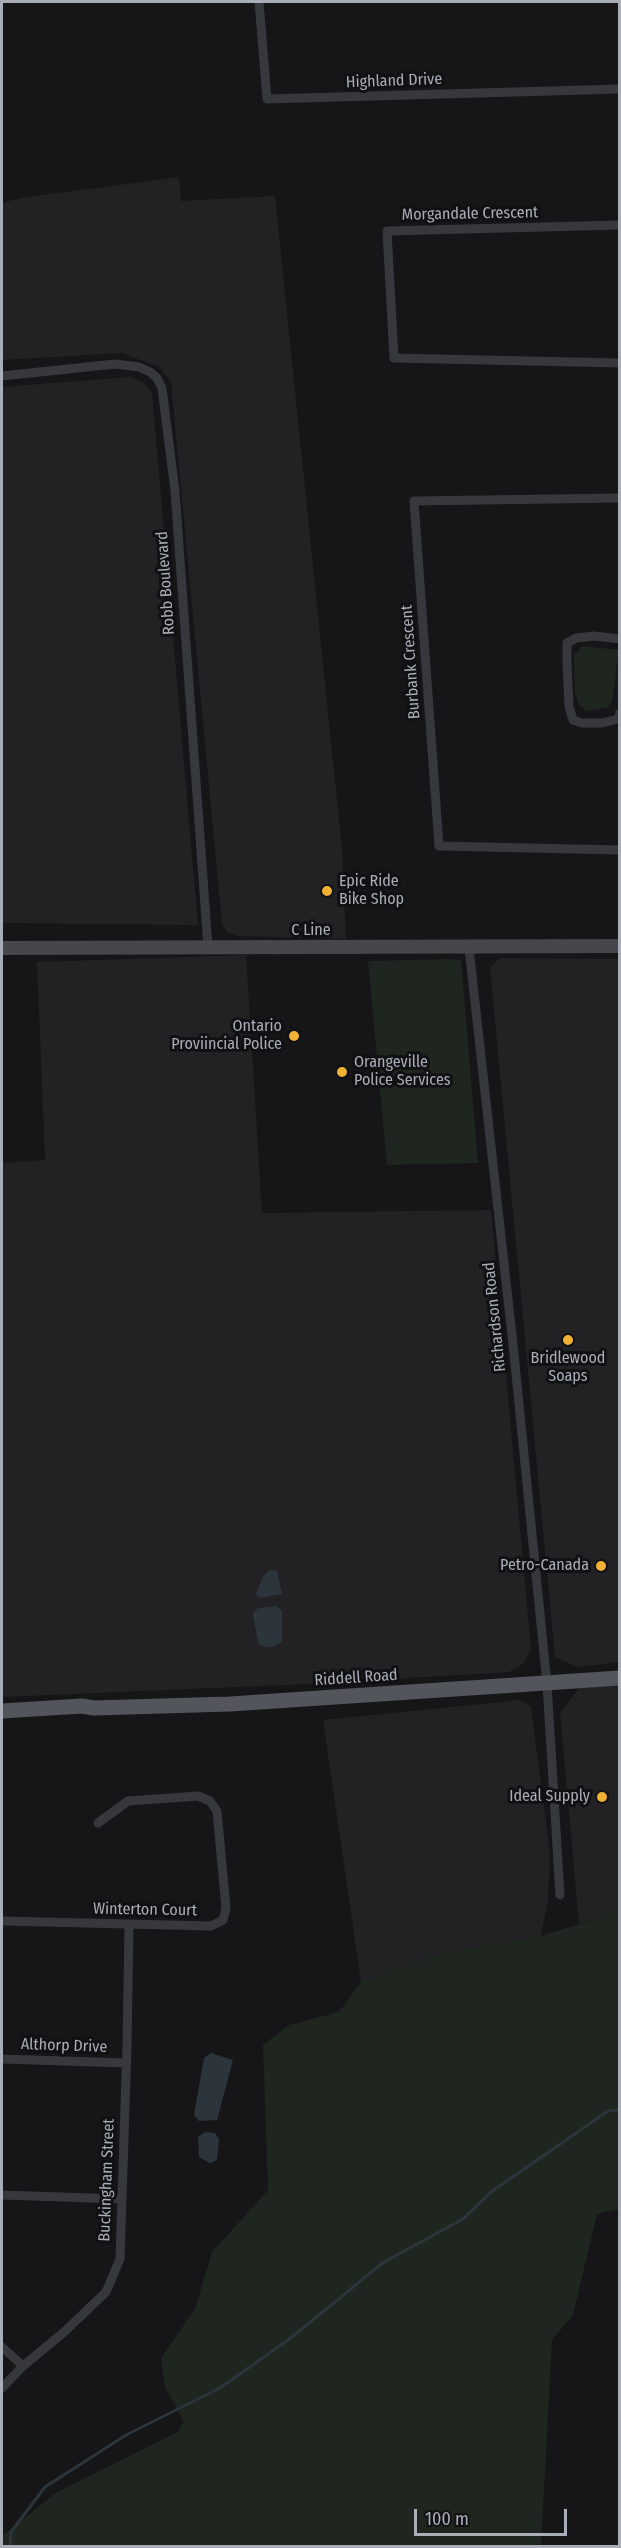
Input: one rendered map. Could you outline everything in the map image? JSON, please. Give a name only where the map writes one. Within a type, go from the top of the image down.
[{"type":"main road","name":"Riddell Road","points":[[2,1711],[82,1706],[94,1708],[230,1704],[620,1678]]},
{"type":"main road","name":"Riddell Road","points":[[2,1721],[83,1716],[94,1708]]},
{"type":"street","name":"Highland Drive","points":[[259,2],[267,99],[620,89]]},
{"type":"street","name":"Morgandale Crescent","points":[[620,225],[387,231],[394,358],[620,363]]},
{"type":"street","name":"Robb Boulevard","points":[[2,376],[115,364],[139,367],[150,372],[158,378],[162,388],[175,491],[208,947]]},
{"type":"street","name":"Burbank Crescent","points":[[620,498],[414,501],[440,846],[620,850]]},
{"type":"street","points":[[620,639],[594,636],[576,638],[567,643],[568,698],[573,720],[582,723],[602,723],[618,719],[620,714]]},
{"type":"street","name":"C Line","points":[[2,948],[620,946]]},
{"type":"street","name":"Richardson Road","points":[[469,948],[513,1344],[547,1684],[560,1896]]},
{"type":"street","name":"Winterton Court","points":[[2,1921],[211,1926],[223,1920],[226,1908],[217,1811],[210,1801],[198,1796],[128,1801],[98,1823]]},
{"type":"street","name":"Buckingham Street","points":[[2,2388],[22,2366],[71,2325],[105,2292],[120,2259],[129,1924]]},
{"type":"street","name":"Althorp Drive","points":[[2,2059],[126,2063]]},
{"type":"street","points":[[2,2195],[121,2199]]},
{"type":"street","points":[[2,2347],[22,2366]]},
{"type":"shaded area","points":[[179,177],[181,201],[275,196],[342,849],[346,939],[237,936],[227,932],[222,924],[171,382],[159,367],[122,353],[2,360],[2,203],[21,198]]},
{"type":"shaded area","points":[[130,377],[143,382],[152,393],[198,925],[2,923],[2,387]]},
{"type":"shaded area","points":[[583,646],[619,650],[612,702],[607,708],[587,711],[579,705],[575,692],[574,655]]},
{"type":"shaded area","points":[[246,955],[262,1213],[491,1210],[531,1649],[523,1664],[509,1672],[309,1684],[2,1697],[2,1163],[45,1160],[37,962]]},
{"type":"shaded area","points":[[500,958],[619,959],[619,1662],[578,1667],[555,1657],[490,968]]},
{"type":"shaded area","points":[[461,960],[478,1163],[387,1165],[368,961]]},
{"type":"shaded area","points":[[269,1570],[277,1571],[282,1594],[260,1598],[255,1595],[263,1577]]},
{"type":"shaded area","points":[[277,1606],[282,1611],[282,1642],[273,1647],[264,1647],[258,1643],[253,1613],[258,1608]]},
{"type":"shaded area","points":[[619,1685],[619,1915],[609,1915],[579,1924],[560,1713],[579,1688]]},
{"type":"shaded area","points":[[520,1700],[531,1707],[550,1852],[548,1900],[541,1936],[361,1982],[323,1720]]},
{"type":"shaded area","points":[[612,1914],[620,1914],[619,2209],[597,2214],[573,2315],[552,2340],[541,2546],[2,2546],[2,2536],[57,2492],[178,2432],[184,2422],[165,2387],[161,2358],[195,2309],[212,2252],[268,2190],[263,2045],[289,2025],[339,2012],[361,1982],[444,1952],[541,1936]]},
{"type":"shaded area","points":[[211,2053],[233,2060],[217,2120],[199,2121],[194,2115],[204,2058]]},
{"type":"shaded area","points":[[205,2132],[215,2133],[219,2139],[217,2160],[210,2163],[199,2157],[198,2137]]},
{"type":"waterway","points":[[10,2546],[11,2532],[45,2487],[126,2435],[220,2388],[288,2340],[384,2262],[463,2219],[491,2192],[608,2111],[620,2110]]},
{"type":"place","name":"Epic Ride Bike Shop","points":[[327,891]]},
{"type":"place","name":"Ontario Proviincial Police","points":[[294,1036]]},
{"type":"place","name":"Orangeville Police Services","points":[[342,1072]]},
{"type":"place","name":"Bridlewood Soaps","points":[[568,1340]]},
{"type":"place","name":"Petro-Canada","points":[[601,1566]]},
{"type":"place","name":"Ideal Supply","points":[[602,1797]]}]
